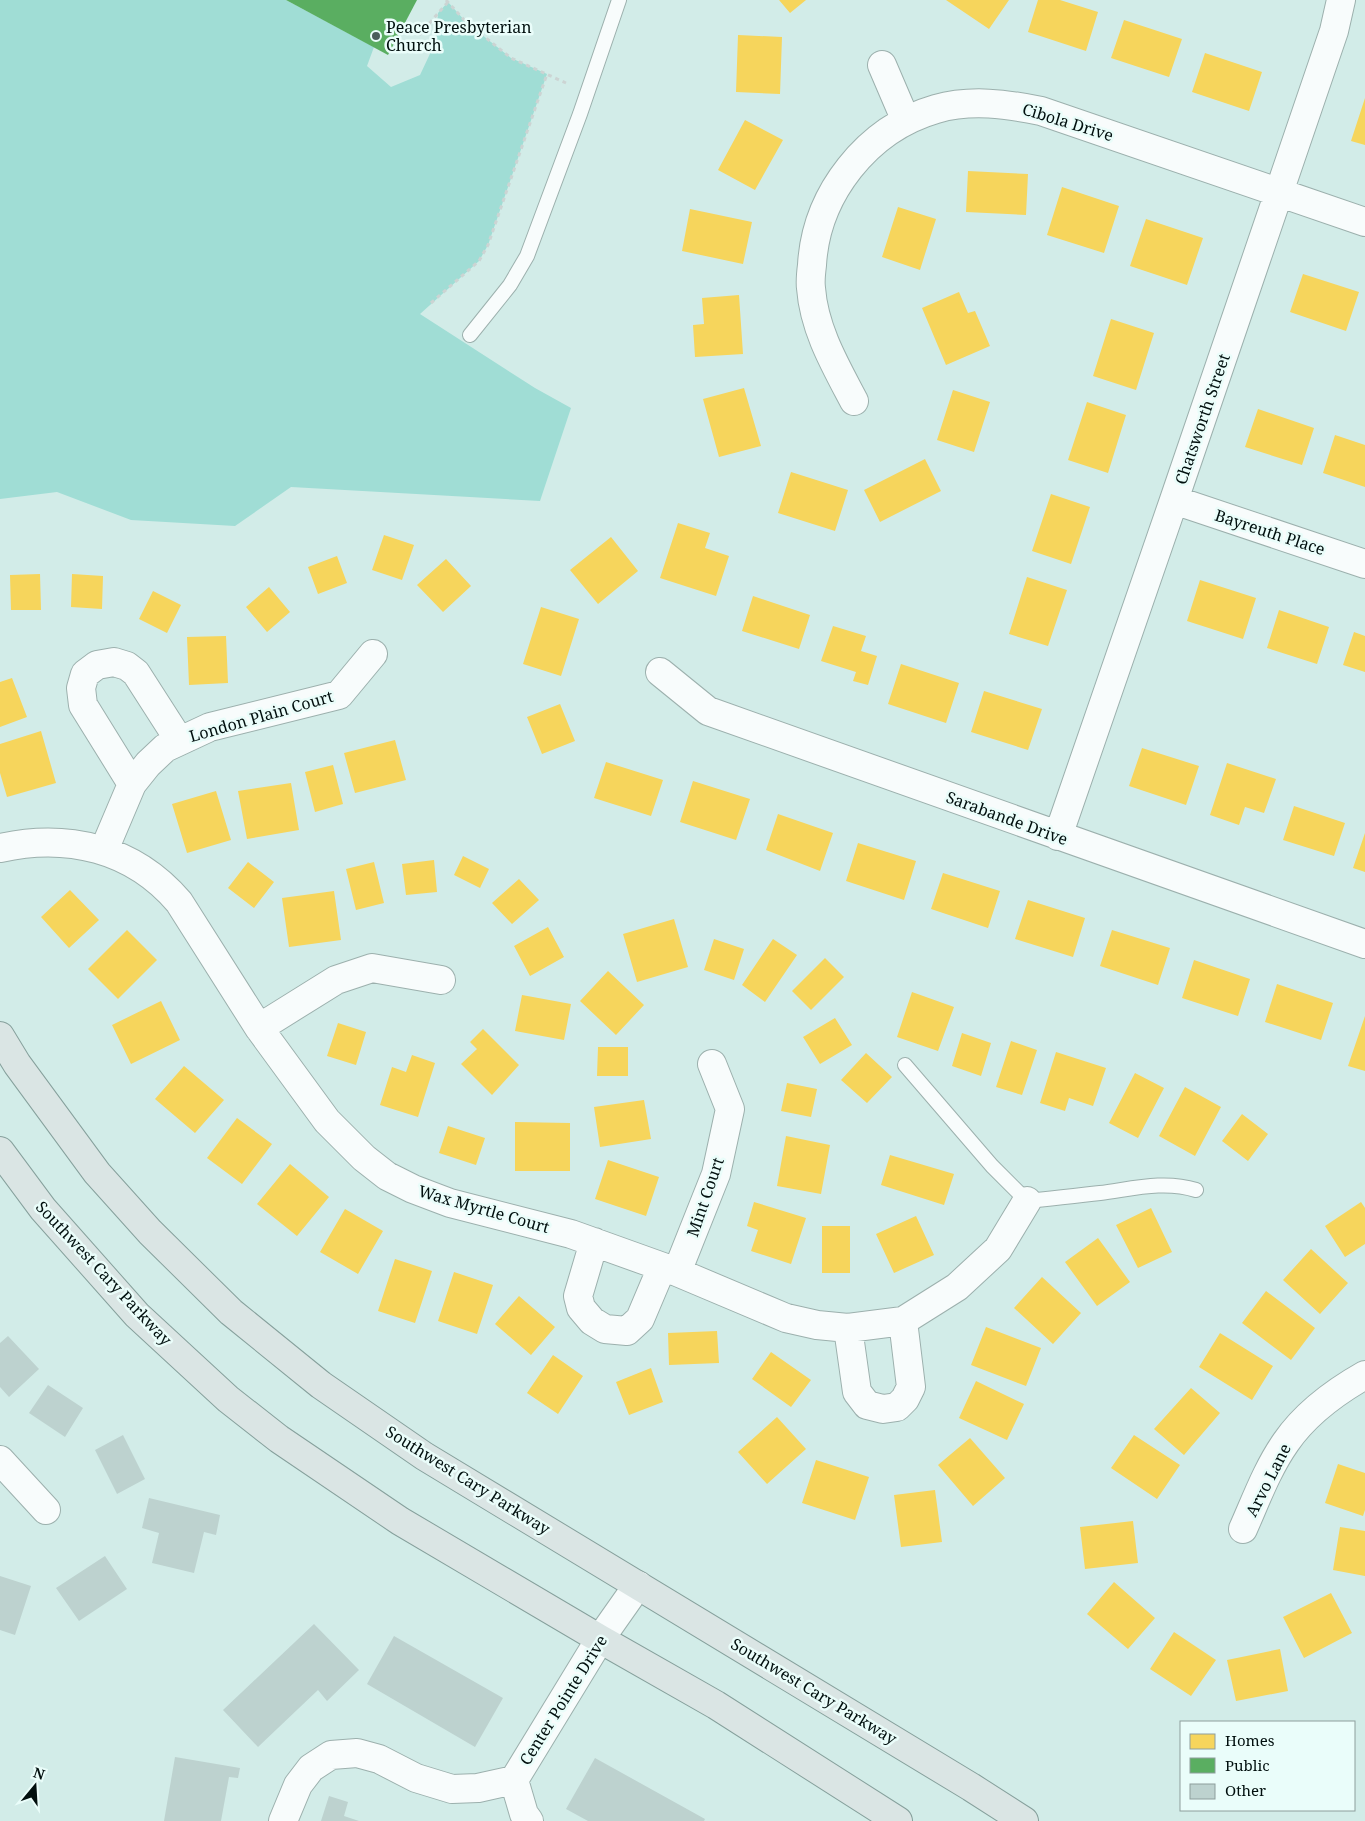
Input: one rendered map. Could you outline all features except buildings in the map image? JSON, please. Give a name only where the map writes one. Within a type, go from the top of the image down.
[{"type":"main road","name":"Southwest Cary Parkway","points":[[0,1036],[17,1064],[96,1173],[150,1232],[231,1312],[321,1385],[424,1456],[963,1781],[1024,1821]]},
{"type":"main road","name":"Southwest Cary Parkway","points":[[0,1151],[43,1209],[137,1315],[228,1399],[279,1439],[393,1516],[600,1639],[716,1705],[898,1821]]},
{"type":"street","name":"Chatsworth Street","points":[[1058,836],[1334,31],[1341,0]]},
{"type":"street","points":[[882,65],[906,121]]},
{"type":"street","name":"Cibola Drive","points":[[854,401],[826,350],[810,288],[812,255],[818,225],[829,197],[848,170],[879,137],[906,121],[937,109],[974,103],[1012,105],[1041,111],[1365,222]]},
{"type":"street","name":"Bayreuth Place","points":[[1174,500],[1365,564]]},
{"type":"street","name":"London Plain Court","points":[[104,850],[132,784],[148,764],[165,748],[210,727],[338,695],[373,654]]},
{"type":"street","points":[[132,784],[82,705],[81,688],[85,674],[97,665],[114,662],[127,666],[136,674],[179,740]]},
{"type":"street","name":"Sarabande Drive","points":[[660,672],[708,712],[1365,944]]},
{"type":"street","name":"Wax Myrtle Court","points":[[0,848],[22,843],[49,842],[76,844],[104,850],[127,860],[167,888],[179,902],[259,1028],[327,1121],[364,1158],[387,1176],[413,1189],[450,1203],[571,1234],[670,1270],[786,1318],[817,1325],[848,1328],[903,1321],[957,1288],[998,1249],[1028,1200]]},
{"type":"street","points":[[259,1028],[336,980],[372,968],[441,980]]},
{"type":"street","name":"Mint Court","points":[[594,1242],[578,1296],[581,1308],[592,1321],[606,1329],[627,1331],[640,1319],[670,1270],[716,1174],[730,1109],[712,1064]]},
{"type":"street","points":[[848,1328],[857,1392],[867,1404],[883,1409],[897,1407],[905,1399],[911,1387],[903,1321]]},
{"type":"street","name":"Arvo Lane","points":[[1243,1529],[1268,1472],[1286,1441],[1312,1412],[1339,1390],[1365,1375]]},
{"type":"street","points":[[0,1460],[46,1510]]},
{"type":"street","name":"Center Pointe Drive","points":[[529,1821],[524,1814],[514,1780],[600,1639],[638,1585]]},
{"type":"street","points":[[283,1821],[298,1785],[311,1768],[331,1755],[357,1753],[379,1759],[416,1778],[452,1789],[478,1788],[514,1780]]},
{"type":"lane","points":[[470,334],[510,285],[527,256],[580,114],[618,0]]},
{"type":"lane","points":[[905,1065],[992,1166],[1028,1200],[1151,1185],[1186,1187],[1196,1190]]},
{"type":"path","points":[[404,26],[420,34],[447,1],[466,22],[511,58],[566,83]]},
{"type":"path","points":[[431,303],[479,260],[488,245],[547,74]]},
{"type":"shaded area","points":[[0,0],[286,0],[374,47],[367,66],[391,87],[420,75],[436,41],[438,13],[448,2],[466,22],[511,58],[547,74],[488,245],[479,261],[420,314],[535,388],[571,408],[540,501],[291,487],[235,526],[131,520],[57,492],[0,499]]},
{"type":"place","name":"Peace Presbyterian Church","points":[[376,36]]}]
